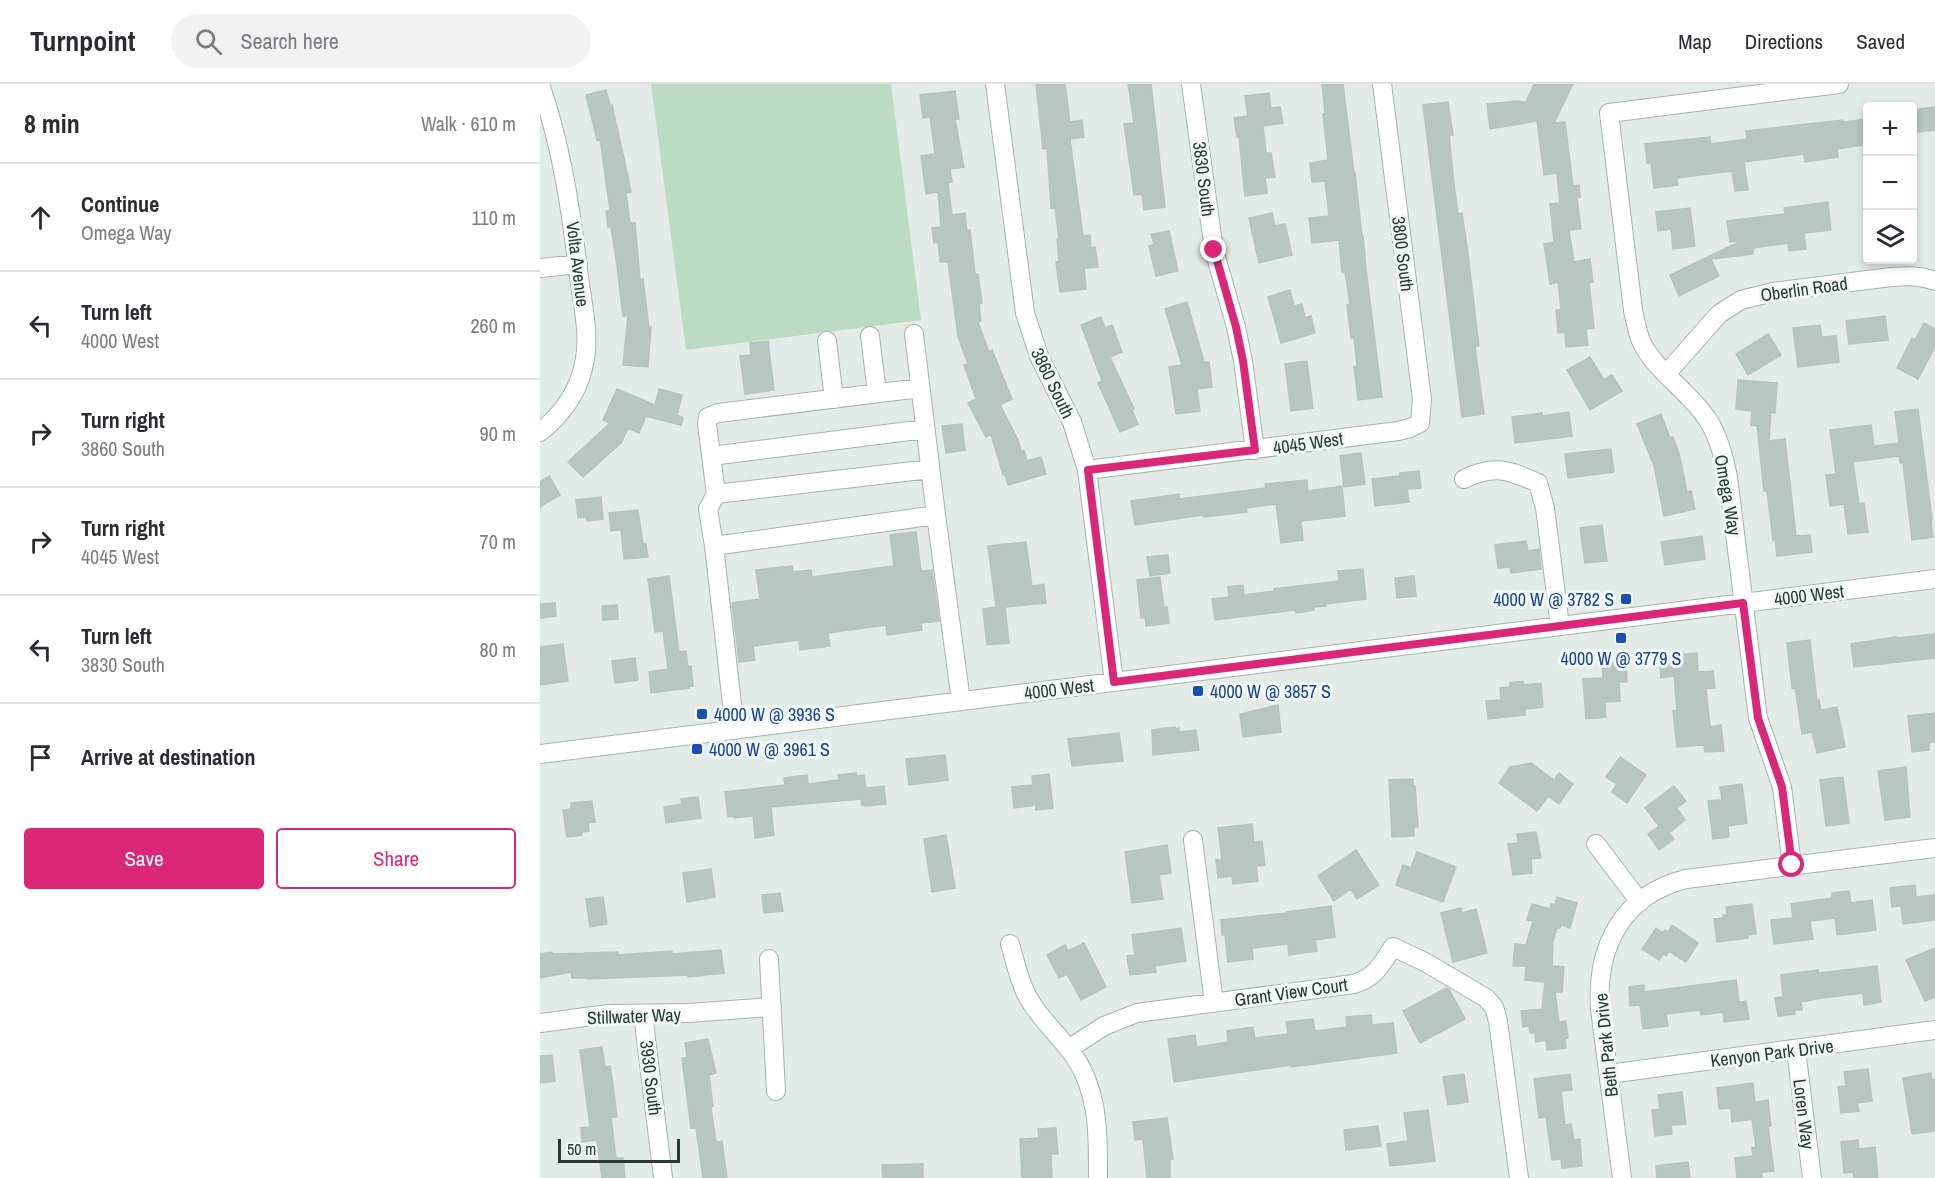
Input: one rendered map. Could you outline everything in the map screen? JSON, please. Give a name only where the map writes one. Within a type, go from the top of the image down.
[{"type":"street","name":"Volta Avenue","points":[[540,84],[564,166],[586,336],[583,371],[575,390],[565,405],[540,432]]},
{"type":"street","name":"3860 South","points":[[995,84],[1022,300],[1028,327],[1045,370],[1072,422],[1088,470],[1114,682]]},
{"type":"street","name":"3830 South","points":[[1191,84],[1214,250],[1236,327],[1243,361],[1255,450]]},
{"type":"street","name":"3800 South","points":[[1382,84],[1422,399],[1420,423]]},
{"type":"street","name":"Omega Way","points":[[1792,865],[1782,787],[1758,718],[1728,477],[1723,456],[1709,421],[1649,353],[1641,341],[1636,326],[1609,113],[1839,84]]},
{"type":"street","points":[[540,268],[578,264]]},
{"type":"street","name":"Oberlin Road","points":[[1667,373],[1719,314],[1741,300],[1773,291],[1891,277],[1917,276],[1935,281]]},
{"type":"street","points":[[914,334],[961,701]]},
{"type":"street","points":[[870,336],[877,393]]},
{"type":"street","points":[[827,341],[834,399]]},
{"type":"street","points":[[735,730],[708,508],[716,494],[708,417],[713,414],[920,388]]},
{"type":"street","name":"4045 West","points":[[1088,470],[1398,431],[1420,423]]},
{"type":"street","points":[[711,456],[925,429]]},
{"type":"street","points":[[716,494],[930,469]]},
{"type":"street","points":[[1464,479],[1479,471],[1494,469],[1516,473],[1538,483],[1545,508],[1560,626]]},
{"type":"street","points":[[714,546],[936,515]]},
{"type":"street","name":"4000 West","points":[[540,754],[1935,579]]},
{"type":"street","points":[[1193,840],[1214,1003]]},
{"type":"street","points":[[1596,844],[1640,902]]},
{"type":"street","name":"Beth Park Drive","points":[[1622,1178],[1600,1009],[1601,969],[1608,944],[1621,921],[1640,902],[1662,887],[1686,879],[1935,848]]},
{"type":"street","points":[[1010,944],[1021,981],[1033,1005],[1070,1048],[1086,1076],[1093,1098],[1097,1133],[1098,1178]]},
{"type":"street","name":"Grant View Court","points":[[1070,1048],[1104,1026],[1126,1017],[1158,1010],[1354,984],[1370,978],[1393,947],[1425,962],[1486,998],[1494,1007],[1498,1021],[1519,1178]]},
{"type":"street","points":[[769,959],[776,1091]]},
{"type":"street","name":"Stillwater Way","points":[[540,1023],[608,1014],[689,1013],[772,1007]]},
{"type":"street","name":"3930 South","points":[[643,1014],[663,1178]]},
{"type":"street","name":"Kenyon Park Drive","points":[[1609,1074],[1935,1030]]},
{"type":"street","name":"Loren Way","points":[[1796,1050],[1812,1178]]},
{"type":"green space","points":[[651,84],[891,84],[921,320],[686,350]]},
{"type":"building","points":[[1036,84],[1065,84],[1070,122],[1082,120],[1084,137],[1070,139],[1083,236],[1090,235],[1091,248],[1095,247],[1098,267],[1084,268],[1086,289],[1060,292],[1056,262],[1059,261],[1057,239],[1059,239],[1055,208],[1051,208],[1047,148],[1043,149]]},
{"type":"building","points":[[1128,84],[1151,84],[1165,207],[1144,210],[1142,194],[1134,195],[1124,124],[1134,123]]},
{"type":"building","points":[[1322,84],[1343,84],[1382,397],[1358,400],[1354,367],[1357,366],[1354,338],[1351,338],[1347,305],[1350,304],[1345,272],[1342,272],[1339,240],[1312,243],[1309,218],[1329,216],[1325,181],[1312,182],[1310,163],[1328,160]]},
{"type":"building","points":[[1534,84],[1573,84],[1554,123],[1565,122],[1573,186],[1579,185],[1580,197],[1577,198],[1581,229],[1569,230],[1574,262],[1590,259],[1593,282],[1589,283],[1594,328],[1586,329],[1588,345],[1566,347],[1565,332],[1558,333],[1556,310],[1561,309],[1558,282],[1550,284],[1544,244],[1554,242],[1550,204],[1560,203],[1557,173],[1544,175],[1537,121],[1490,129],[1487,104],[1526,102]]},
{"type":"building","points":[[606,90],[610,105],[612,105],[631,192],[626,193],[630,223],[635,223],[640,280],[643,279],[649,328],[651,327],[648,367],[623,365],[628,315],[623,316],[611,227],[608,227],[606,211],[610,210],[600,139],[597,140],[586,95]]},
{"type":"building","points":[[955,91],[959,119],[955,119],[964,167],[950,169],[952,182],[948,183],[952,215],[965,213],[967,231],[970,230],[975,274],[978,274],[982,303],[979,304],[981,321],[978,322],[989,352],[992,350],[1012,399],[1000,405],[1018,440],[1021,451],[1024,450],[1027,461],[1041,457],[1046,474],[1008,485],[991,434],[986,437],[968,403],[976,399],[964,365],[968,364],[958,336],[948,262],[940,262],[938,242],[934,243],[932,228],[941,227],[938,192],[926,194],[921,156],[935,154],[930,117],[923,118],[920,95]]},
{"type":"building","points":[[1269,93],[1271,108],[1280,107],[1283,123],[1263,126],[1266,153],[1271,153],[1275,177],[1265,178],[1267,193],[1245,196],[1239,137],[1237,137],[1234,118],[1248,116],[1245,96]]},
{"type":"building","points":[[1448,102],[1453,135],[1449,135],[1453,175],[1458,214],[1462,213],[1467,246],[1479,346],[1475,347],[1484,414],[1462,417],[1423,105]]},
{"type":"building","points":[[1935,107],[1935,130],[1917,132],[1917,109]]},
{"type":"building","points":[[1843,120],[1843,122],[1863,120],[1863,145],[1837,149],[1838,157],[1805,162],[1804,154],[1744,162],[1748,190],[1735,191],[1732,171],[1677,178],[1678,185],[1654,188],[1651,163],[1647,163],[1645,144],[1710,137],[1711,144],[1747,139],[1746,131]]},
{"type":"building","points":[[1828,202],[1831,230],[1804,233],[1806,249],[1789,251],[1788,243],[1753,248],[1753,254],[1711,259],[1719,276],[1679,296],[1670,275],[1743,240],[1730,242],[1727,221],[1785,214],[1784,208]]},
{"type":"building","points":[[1690,208],[1695,246],[1673,249],[1671,229],[1658,231],[1656,212]]},
{"type":"building","points":[[1272,213],[1275,226],[1285,224],[1292,255],[1259,263],[1249,218]]},
{"type":"building","points":[[1169,231],[1178,271],[1156,276],[1149,246],[1154,244],[1151,234]]},
{"type":"building","points":[[1290,290],[1294,306],[1302,304],[1305,318],[1311,316],[1315,333],[1281,343],[1268,297]]},
{"type":"building","points":[[1187,302],[1204,362],[1209,362],[1212,387],[1197,389],[1200,411],[1176,414],[1169,367],[1182,365],[1165,309]]},
{"type":"building","points":[[1885,316],[1888,340],[1849,344],[1846,321]]},
{"type":"building","points":[[1101,317],[1105,328],[1112,325],[1122,352],[1110,357],[1134,409],[1132,410],[1138,424],[1120,432],[1098,383],[1102,381],[1081,325]]},
{"type":"building","points":[[1924,323],[1935,329],[1935,347],[1918,379],[1897,368],[1912,338],[1915,340]]},
{"type":"building","points":[[1820,325],[1822,337],[1836,336],[1839,362],[1798,367],[1793,328]]},
{"type":"building","points":[[1768,334],[1781,355],[1748,375],[1736,354]]},
{"type":"building","points":[[768,341],[774,390],[745,394],[740,356],[751,355],[750,343]]},
{"type":"building","points":[[1590,357],[1604,380],[1612,375],[1622,391],[1590,410],[1567,370]]},
{"type":"building","points":[[1307,361],[1313,408],[1291,411],[1285,364]]},
{"type":"building","points":[[1738,380],[1777,383],[1775,413],[1771,412],[1769,441],[1785,439],[1796,536],[1810,535],[1812,552],[1777,556],[1767,491],[1764,491],[1757,426],[1751,425],[1752,411],[1736,409]]},
{"type":"building","points":[[617,389],[655,405],[659,389],[682,395],[677,415],[683,418],[681,425],[646,416],[639,433],[628,428],[621,443],[583,477],[568,462],[610,423],[603,420]]},
{"type":"building","points":[[1918,409],[1933,537],[1912,540],[1903,463],[1900,463],[1899,456],[1853,462],[1859,504],[1864,503],[1868,532],[1848,534],[1844,504],[1830,506],[1826,475],[1836,474],[1830,430],[1871,425],[1874,446],[1899,443],[1895,412]]},
{"type":"building","points":[[1569,412],[1572,436],[1515,443],[1512,417]]},
{"type":"building","points":[[1661,414],[1670,438],[1673,437],[1679,453],[1687,492],[1691,491],[1695,509],[1664,516],[1654,466],[1637,424]]},
{"type":"building","points":[[962,424],[965,450],[946,453],[942,426]]},
{"type":"building","points":[[1611,449],[1614,472],[1568,478],[1565,454]]},
{"type":"building","points":[[1361,453],[1365,484],[1344,487],[1340,456]]},
{"type":"building","points":[[1419,471],[1421,488],[1407,489],[1409,502],[1375,506],[1372,479]]},
{"type":"building","points":[[549,476],[560,495],[540,507],[540,482]]},
{"type":"building","points":[[1307,480],[1308,491],[1342,486],[1345,516],[1301,521],[1303,540],[1281,543],[1276,504],[1246,508],[1247,512],[1204,517],[1203,515],[1135,525],[1131,501],[1179,494],[1179,499],[1266,488],[1265,484]]},
{"type":"building","points":[[601,497],[603,519],[587,521],[586,517],[578,518],[576,500]]},
{"type":"building","points":[[638,510],[643,544],[646,544],[648,557],[624,559],[621,530],[611,531],[609,513]]},
{"type":"building","points":[[1602,525],[1607,561],[1585,563],[1580,528]]},
{"type":"building","points":[[916,532],[921,571],[932,570],[939,621],[921,623],[922,630],[887,635],[886,625],[828,633],[830,646],[800,650],[799,640],[753,646],[755,660],[739,662],[732,603],[760,599],[756,570],[792,566],[793,572],[811,570],[812,577],[894,566],[890,535]]},
{"type":"building","points":[[1702,536],[1705,559],[1665,565],[1661,542]]},
{"type":"building","points":[[1526,541],[1528,551],[1539,549],[1541,569],[1511,573],[1510,567],[1498,568],[1495,545]]},
{"type":"building","points":[[1026,542],[1032,586],[1044,584],[1046,603],[1005,607],[1009,643],[987,645],[983,609],[996,607],[988,546]]},
{"type":"building","points":[[1168,555],[1170,573],[1150,576],[1147,557]]},
{"type":"building","points":[[1363,569],[1366,599],[1325,604],[1326,606],[1314,607],[1314,610],[1296,613],[1295,610],[1215,620],[1212,599],[1229,597],[1228,587],[1243,585],[1244,595],[1274,591],[1274,589],[1339,581],[1338,571]]},
{"type":"building","points":[[669,576],[679,652],[686,651],[688,667],[691,666],[693,686],[651,693],[649,672],[668,669],[663,631],[655,632],[648,579]]},
{"type":"building","points":[[1414,576],[1416,596],[1397,598],[1395,578]]},
{"type":"building","points":[[1160,577],[1164,608],[1167,607],[1169,623],[1146,626],[1145,617],[1141,618],[1137,580]]},
{"type":"building","points":[[555,603],[556,616],[540,618],[540,604]]},
{"type":"building","points":[[617,605],[618,619],[603,620],[602,606]]},
{"type":"building","points":[[1935,634],[1935,658],[1854,667],[1851,644]]},
{"type":"building","points":[[1810,640],[1817,701],[1819,700],[1821,710],[1837,707],[1845,747],[1817,753],[1812,732],[1802,734],[1795,687],[1792,688],[1787,643]]},
{"type":"building","points":[[563,644],[568,681],[540,685],[540,647]]},
{"type":"building","points":[[1697,653],[1698,672],[1713,671],[1715,688],[1706,688],[1710,727],[1721,725],[1724,751],[1705,752],[1704,745],[1677,747],[1673,711],[1677,710],[1674,676],[1661,678],[1659,656]]},
{"type":"building","points":[[635,658],[638,680],[615,683],[612,661]]},
{"type":"building","points":[[1626,662],[1627,682],[1619,682],[1620,701],[1605,702],[1606,717],[1586,719],[1583,679],[1603,678],[1602,664]]},
{"type":"building","points":[[1523,681],[1524,685],[1541,683],[1543,707],[1525,709],[1525,715],[1488,719],[1486,701],[1501,700],[1500,688],[1510,687],[1510,683]]},
{"type":"building","points":[[1278,705],[1281,732],[1243,737],[1240,714]]},
{"type":"building","points":[[1935,713],[1935,742],[1929,742],[1929,750],[1912,752],[1908,716]]},
{"type":"building","points":[[1179,728],[1179,732],[1196,730],[1199,750],[1153,755],[1152,730]]},
{"type":"building","points":[[1119,733],[1123,761],[1072,766],[1068,739]]},
{"type":"building","points":[[945,755],[948,780],[909,785],[906,759]]},
{"type":"building","points":[[1620,757],[1646,775],[1627,803],[1612,792],[1617,784],[1606,777]]},
{"type":"building","points":[[1531,763],[1554,780],[1559,773],[1573,784],[1559,804],[1548,796],[1537,811],[1499,783],[1510,767]]},
{"type":"building","points":[[1906,767],[1910,817],[1885,820],[1878,771]]},
{"type":"building","points":[[856,773],[856,776],[864,775],[866,788],[884,786],[886,804],[866,806],[862,805],[861,799],[771,807],[774,835],[755,838],[753,816],[728,817],[725,792],[785,785],[784,778],[807,775],[808,784],[839,780],[838,775]]},
{"type":"building","points":[[1049,774],[1053,808],[1036,810],[1036,805],[1014,808],[1012,787],[1033,785],[1032,776]]},
{"type":"building","points":[[1843,777],[1849,823],[1826,826],[1820,780]]},
{"type":"building","points":[[1413,779],[1418,827],[1414,827],[1414,836],[1392,837],[1389,780]]},
{"type":"building","points":[[1742,784],[1747,823],[1728,826],[1729,837],[1713,839],[1708,801],[1722,800],[1720,787]]},
{"type":"building","points":[[1674,786],[1686,801],[1677,808],[1685,820],[1669,833],[1674,839],[1659,850],[1648,834],[1659,826],[1645,808]]},
{"type":"building","points":[[698,797],[701,818],[666,823],[664,807],[682,804],[681,799]]},
{"type":"building","points":[[592,801],[595,822],[588,823],[589,831],[582,832],[582,835],[567,837],[563,810],[571,809],[571,803]]},
{"type":"building","points":[[1252,824],[1254,842],[1262,841],[1265,865],[1256,866],[1258,881],[1233,884],[1232,876],[1218,878],[1216,860],[1222,860],[1218,828]]},
{"type":"building","points":[[1536,832],[1541,858],[1531,859],[1532,873],[1513,875],[1508,844],[1518,843],[1517,834]]},
{"type":"building","points":[[946,835],[955,888],[932,892],[924,839]]},
{"type":"building","points":[[1167,845],[1171,873],[1159,875],[1163,899],[1132,903],[1125,852]]},
{"type":"building","points":[[1356,850],[1379,885],[1357,899],[1351,889],[1334,901],[1318,876]]},
{"type":"building","points":[[1417,852],[1456,867],[1443,902],[1396,885],[1403,865],[1411,868]]},
{"type":"building","points":[[711,869],[715,897],[687,902],[683,873]]},
{"type":"building","points":[[1915,885],[1916,897],[1935,895],[1935,920],[1903,924],[1901,906],[1892,907],[1890,888]]},
{"type":"building","points":[[1849,891],[1851,903],[1872,900],[1876,930],[1837,935],[1835,918],[1810,921],[1813,939],[1774,944],[1771,920],[1793,918],[1791,904],[1832,898],[1832,893]]},
{"type":"building","points":[[780,893],[783,911],[764,913],[762,895]]},
{"type":"building","points":[[603,897],[607,924],[590,927],[586,899]]},
{"type":"building","points":[[1557,897],[1577,903],[1570,928],[1561,925],[1557,928],[1553,941],[1552,966],[1564,967],[1562,992],[1555,992],[1559,1022],[1566,1021],[1568,1038],[1565,1039],[1566,1048],[1547,1050],[1546,1040],[1536,1042],[1535,1033],[1530,1033],[1529,1026],[1523,1027],[1521,1011],[1542,1009],[1545,982],[1525,980],[1526,966],[1513,966],[1515,944],[1526,945],[1533,921],[1527,920],[1532,904],[1550,909],[1551,904],[1555,905]]},
{"type":"building","points":[[1752,904],[1756,934],[1748,935],[1748,938],[1717,942],[1714,919],[1724,918],[1723,915],[1727,915],[1726,907]]},
{"type":"building","points":[[1331,906],[1335,937],[1315,940],[1317,951],[1289,955],[1288,944],[1252,948],[1253,959],[1228,962],[1221,920]]},
{"type":"building","points":[[1461,908],[1462,913],[1476,909],[1487,953],[1453,962],[1441,913]]},
{"type":"building","points":[[1672,925],[1698,943],[1686,962],[1669,951],[1659,960],[1642,949],[1656,928],[1663,933],[1665,930],[1668,932]]},
{"type":"building","points":[[1181,928],[1186,961],[1155,966],[1156,972],[1130,975],[1127,956],[1135,955],[1132,935]]},
{"type":"building","points":[[1084,943],[1106,987],[1081,1000],[1067,974],[1059,978],[1047,955],[1065,945],[1068,951]]},
{"type":"building","points":[[1935,948],[1935,997],[1925,1001],[1906,960]]},
{"type":"building","points":[[721,950],[724,973],[688,977],[688,975],[587,979],[572,978],[571,972],[540,978],[540,954],[552,952],[553,954],[618,952],[618,955]]},
{"type":"building","points":[[1877,966],[1881,1002],[1864,1005],[1863,993],[1822,998],[1801,1002],[1802,1010],[1794,1010],[1795,1014],[1778,1016],[1775,998],[1783,997],[1781,975]]},
{"type":"building","points":[[1736,980],[1739,1002],[1746,1001],[1749,1019],[1724,1022],[1723,1012],[1701,1015],[1700,1010],[1666,1014],[1668,1026],[1643,1029],[1640,1005],[1630,1006],[1629,987],[1644,985],[1644,992]]},
{"type":"building","points":[[1446,988],[1449,989],[1465,1019],[1420,1043],[1403,1011]]},
{"type":"building","points":[[1371,1015],[1372,1025],[1393,1023],[1397,1053],[1174,1082],[1168,1039],[1195,1035],[1197,1047],[1228,1042],[1227,1031],[1253,1027],[1255,1038],[1288,1034],[1286,1022],[1313,1019],[1315,1031],[1347,1027],[1346,1017]]},
{"type":"building","points":[[708,1039],[716,1073],[709,1075],[713,1106],[711,1107],[716,1142],[722,1141],[727,1178],[703,1178],[696,1128],[691,1128],[682,1058],[687,1057],[685,1043]]},
{"type":"building","points":[[602,1047],[605,1067],[610,1066],[613,1085],[617,1117],[611,1117],[616,1158],[623,1158],[625,1178],[602,1178],[597,1140],[582,1142],[581,1128],[590,1127],[580,1050]]},
{"type":"building","points":[[552,1055],[555,1081],[540,1083],[540,1056]]},
{"type":"building","points":[[1868,1069],[1872,1101],[1857,1103],[1859,1111],[1841,1113],[1838,1087],[1846,1086],[1844,1072]]},
{"type":"building","points":[[1931,1073],[1932,1080],[1935,1079],[1935,1131],[1912,1134],[1903,1078]]},
{"type":"building","points":[[1464,1074],[1468,1102],[1448,1105],[1443,1077]]},
{"type":"building","points":[[1570,1074],[1572,1090],[1561,1091],[1565,1125],[1571,1124],[1574,1140],[1580,1139],[1582,1166],[1562,1168],[1561,1159],[1552,1160],[1546,1117],[1539,1118],[1534,1079]]},
{"type":"building","points":[[1753,1083],[1755,1102],[1768,1100],[1771,1126],[1768,1126],[1774,1171],[1762,1172],[1762,1178],[1737,1178],[1735,1158],[1753,1156],[1752,1148],[1756,1147],[1752,1119],[1732,1122],[1731,1108],[1719,1109],[1717,1088]]},
{"type":"building","points":[[1682,1092],[1686,1124],[1671,1125],[1672,1134],[1655,1136],[1652,1110],[1660,1109],[1658,1095]]},
{"type":"building","points":[[1428,1110],[1435,1161],[1390,1166],[1387,1144],[1408,1141],[1404,1113]]},
{"type":"building","points":[[1167,1118],[1173,1159],[1170,1159],[1170,1178],[1147,1178],[1143,1139],[1135,1140],[1133,1122]]},
{"type":"building","points":[[1378,1126],[1381,1146],[1346,1150],[1344,1130]]},
{"type":"building","points":[[1056,1128],[1058,1154],[1051,1154],[1052,1178],[1022,1178],[1020,1139],[1039,1138],[1038,1129]]},
{"type":"building","points":[[1858,1140],[1859,1149],[1875,1147],[1878,1178],[1854,1178],[1853,1172],[1844,1173],[1841,1142]]},
{"type":"building","points":[[1688,1162],[1690,1178],[1657,1178],[1656,1166]]},
{"type":"building","points":[[923,1164],[923,1178],[883,1178],[882,1165]]},
{"type":"place","name":"4000 W @ 3782 S","points":[[1626,599]]},
{"type":"place","name":"4000 W @ 3779 S","points":[[1621,638]]},
{"type":"place","name":"4000 W @ 3857 S","points":[[1198,691]]},
{"type":"place","name":"4000 W @ 3936 S","points":[[702,714]]},
{"type":"place","name":"4000 W @ 3961 S","points":[[697,749]]},
{"type":"route","points":[[1214,250],[1236,327],[1243,361],[1255,450],[1088,470],[1114,682],[1743,603],[1758,718],[1782,787],[1792,865]]}]
